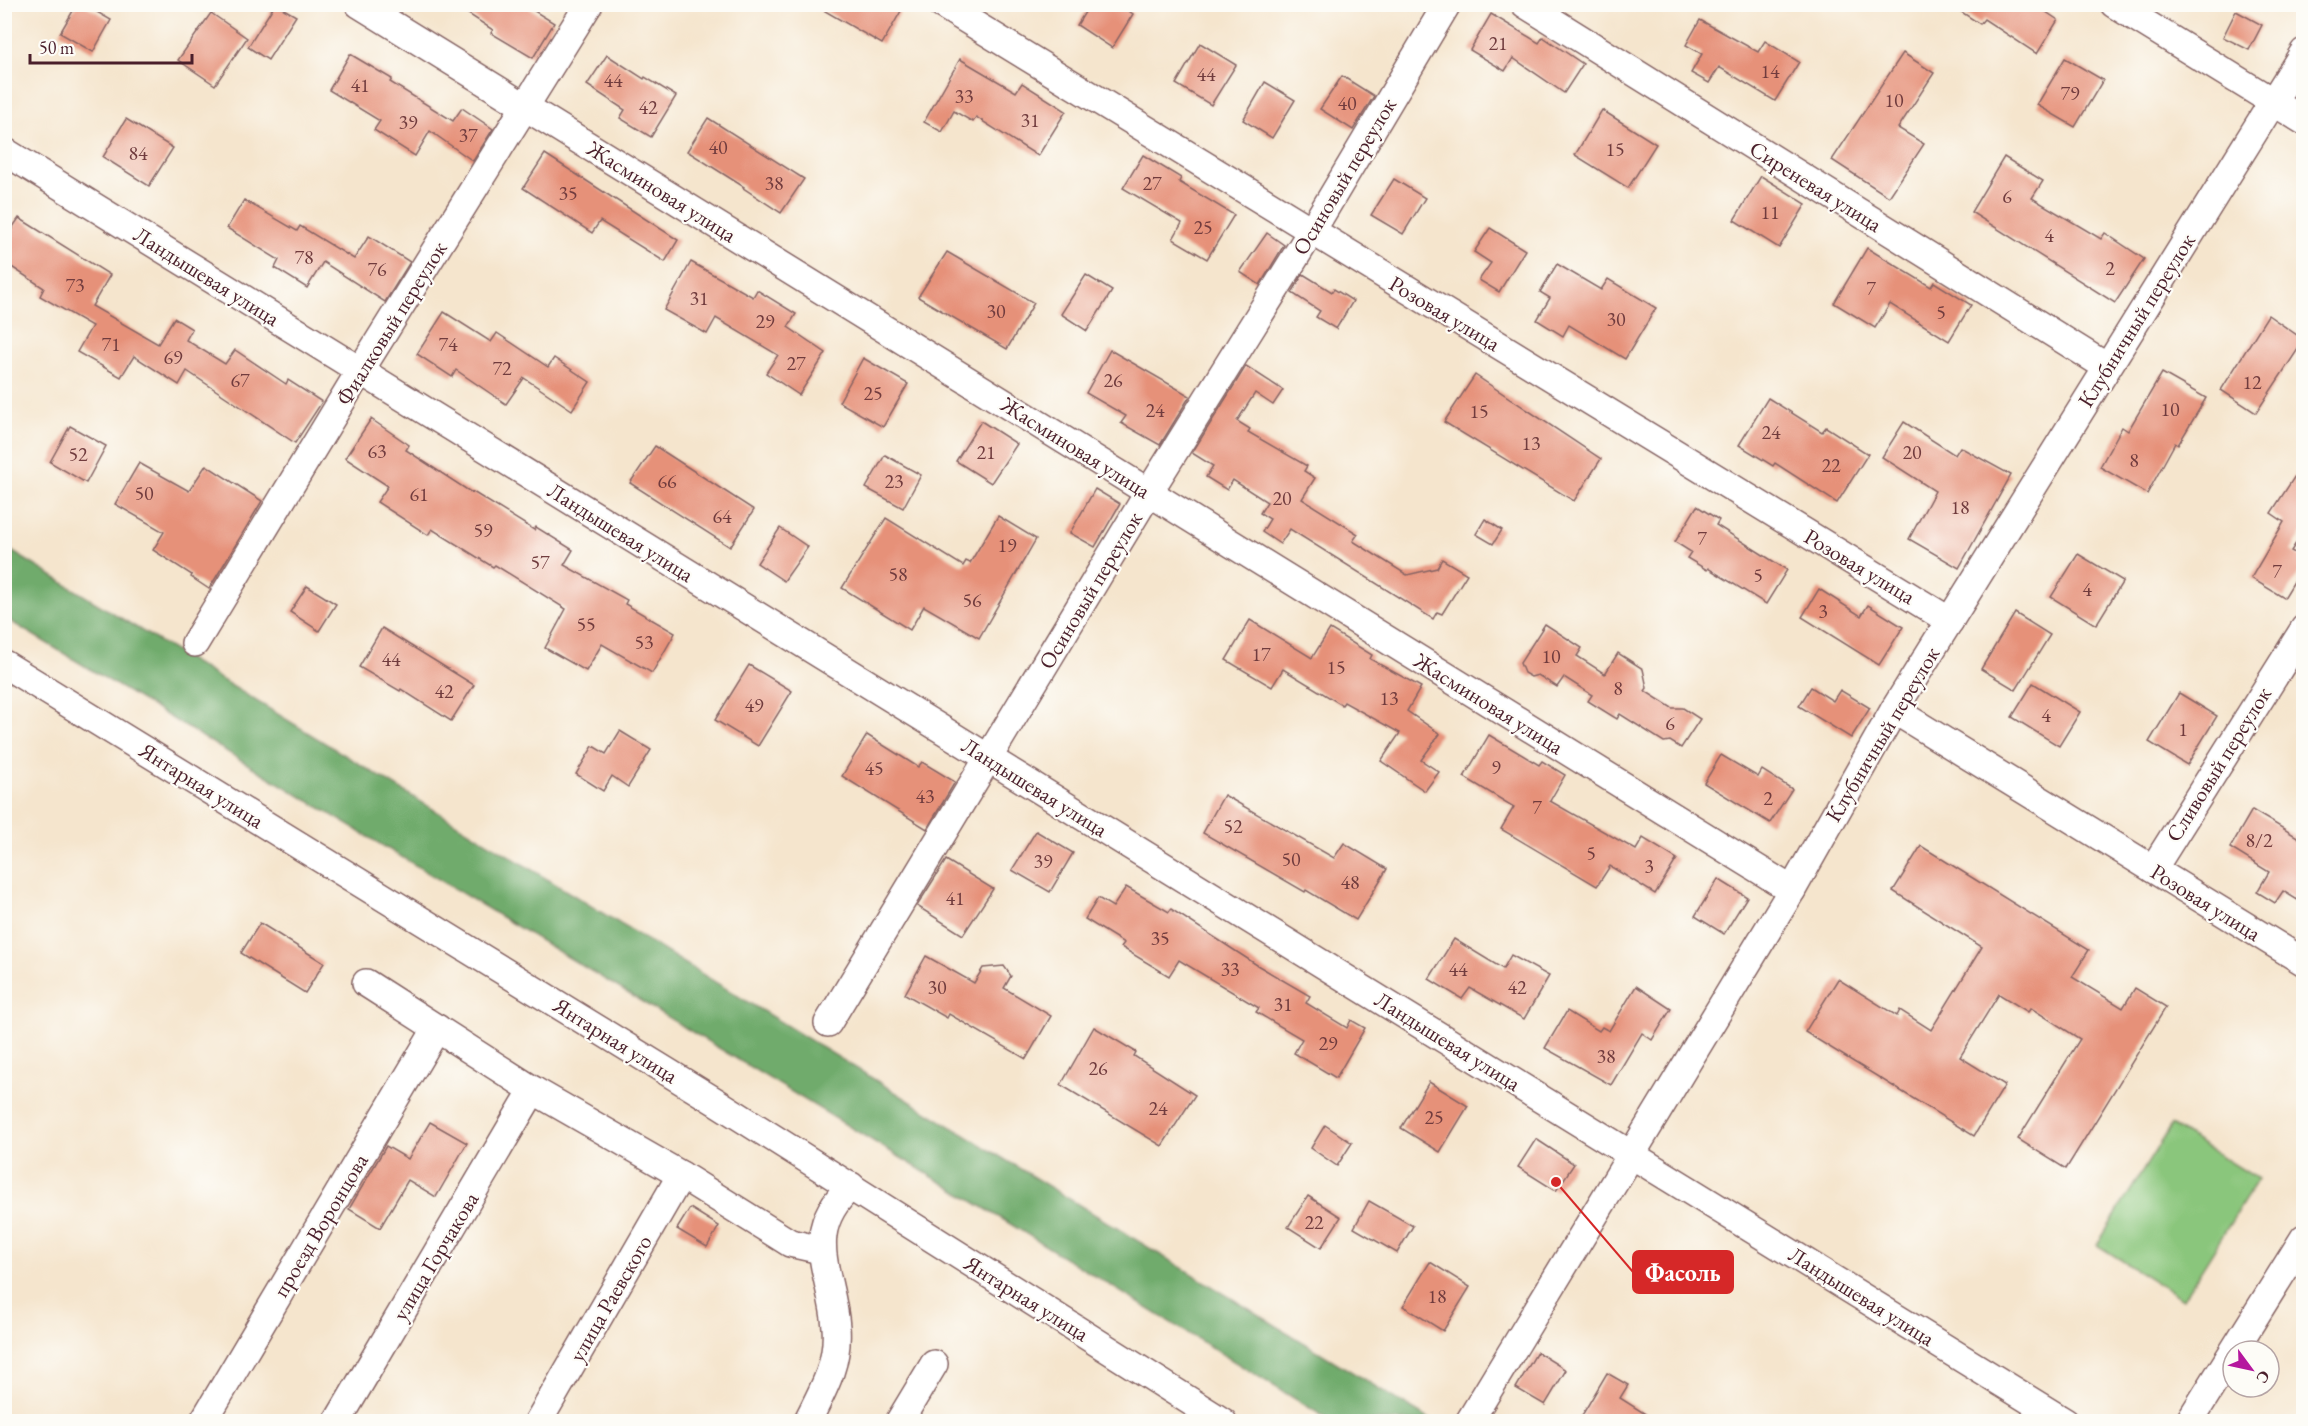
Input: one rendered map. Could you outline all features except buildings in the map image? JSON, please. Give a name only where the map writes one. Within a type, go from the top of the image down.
[{"type":"street","name":"Жасминовая улица","points":[[359,4],[1792,890]]},
{"type":"street","name":"Фиалковый переулок","points":[[195,643],[360,371],[589,4]]},
{"type":"street","name":"Розовая улица","points":[[941,4],[1950,621]]},
{"type":"street","name":"Осиновый переулок","points":[[828,1023],[1149,492],[1311,232],[1447,4]]},
{"type":"street","name":"Сиреневая улица","points":[[1525,4],[2107,367]]},
{"type":"street","points":[[2114,4],[2304,121]]},
{"type":"street","name":"Клубничный переулок","points":[[1469,1422],[1792,890],[1894,710],[2304,52]]},
{"type":"street","name":"Ландышевая улица","points":[[4,151],[2065,1422]]},
{"type":"street","name":"Сливовый переулок","points":[[2152,868],[2304,629]]},
{"type":"street","name":"Янтарная улица","points":[[4,664],[851,1186],[1223,1422]]},
{"type":"street","name":"Розовая улица","points":[[1894,710],[2304,962]]},
{"type":"street","points":[[366,983],[533,1090],[681,1175],[790,1243],[821,1250]]},
{"type":"street","name":"проезд Воронцова","points":[[203,1422],[437,1028]]},
{"type":"street","name":"улица Горчакова","points":[[337,1422],[533,1090]]},
{"type":"street","name":"улица Раевского","points":[[538,1422],[681,1175]]},
{"type":"street","points":[[807,1422],[831,1374],[836,1328],[821,1250],[828,1213],[838,1198],[851,1186]]},
{"type":"street","points":[[2189,1422],[2304,1238]]},
{"type":"street","points":[[900,1422],[934,1364]]},
{"type":"green space","points":[[4,547],[1432,1421],[1331,1421],[976,1203],[5,618]]},
{"type":"green space","points":[[2171,1125],[2258,1179],[2183,1299],[2097,1245]]},
{"type":"place","name":"Фасоль","points":[[1556,1182]]}]
